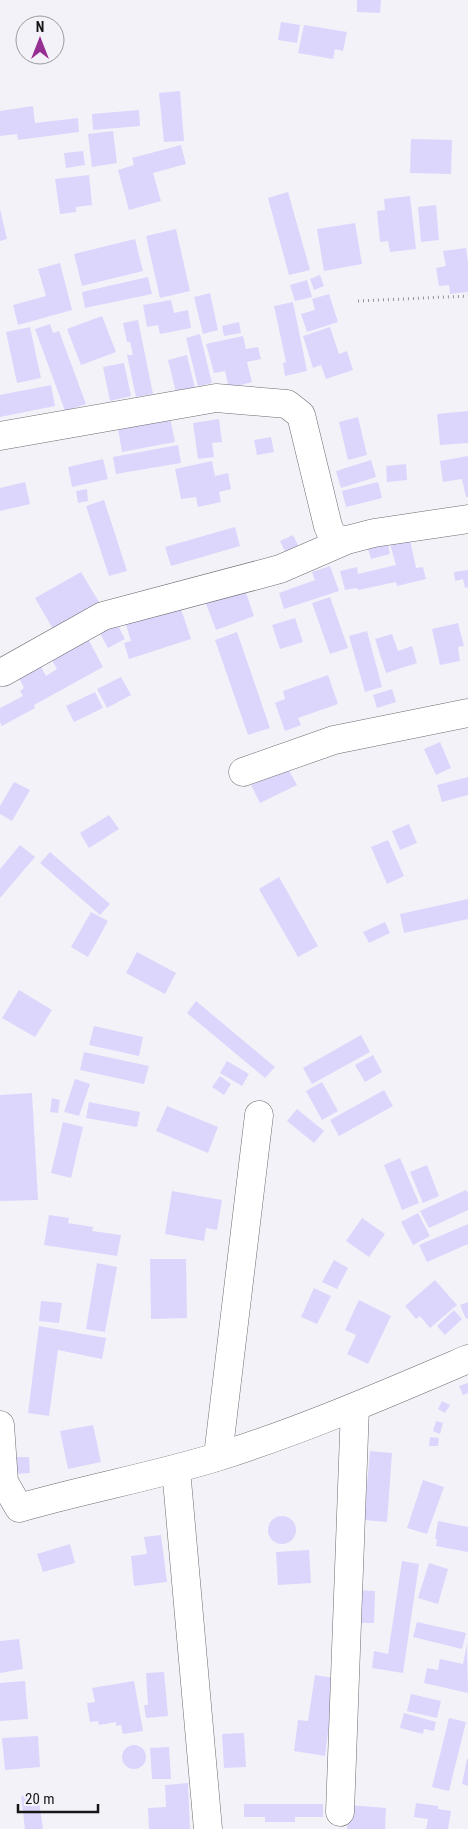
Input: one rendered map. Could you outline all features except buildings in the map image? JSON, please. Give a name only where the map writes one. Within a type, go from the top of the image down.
[{"type":"street","points":[[0,436],[216,398],[287,404],[301,415],[328,526],[333,538],[347,540]]},
{"type":"street","points":[[3,672],[103,616],[280,569],[347,540],[374,532],[468,519]]},
{"type":"street","points":[[243,772],[334,740],[447,716],[468,714]]},
{"type":"street","points":[[218,1456],[259,1115]]},
{"type":"street","points":[[0,1425],[4,1482],[9,1511],[218,1456],[355,1407],[468,1359]]},
{"type":"street","points":[[340,1812],[355,1407]]},
{"type":"street","points":[[176,1468],[208,1829]]},
{"type":"path","points":[[358,302],[468,296]]}]
